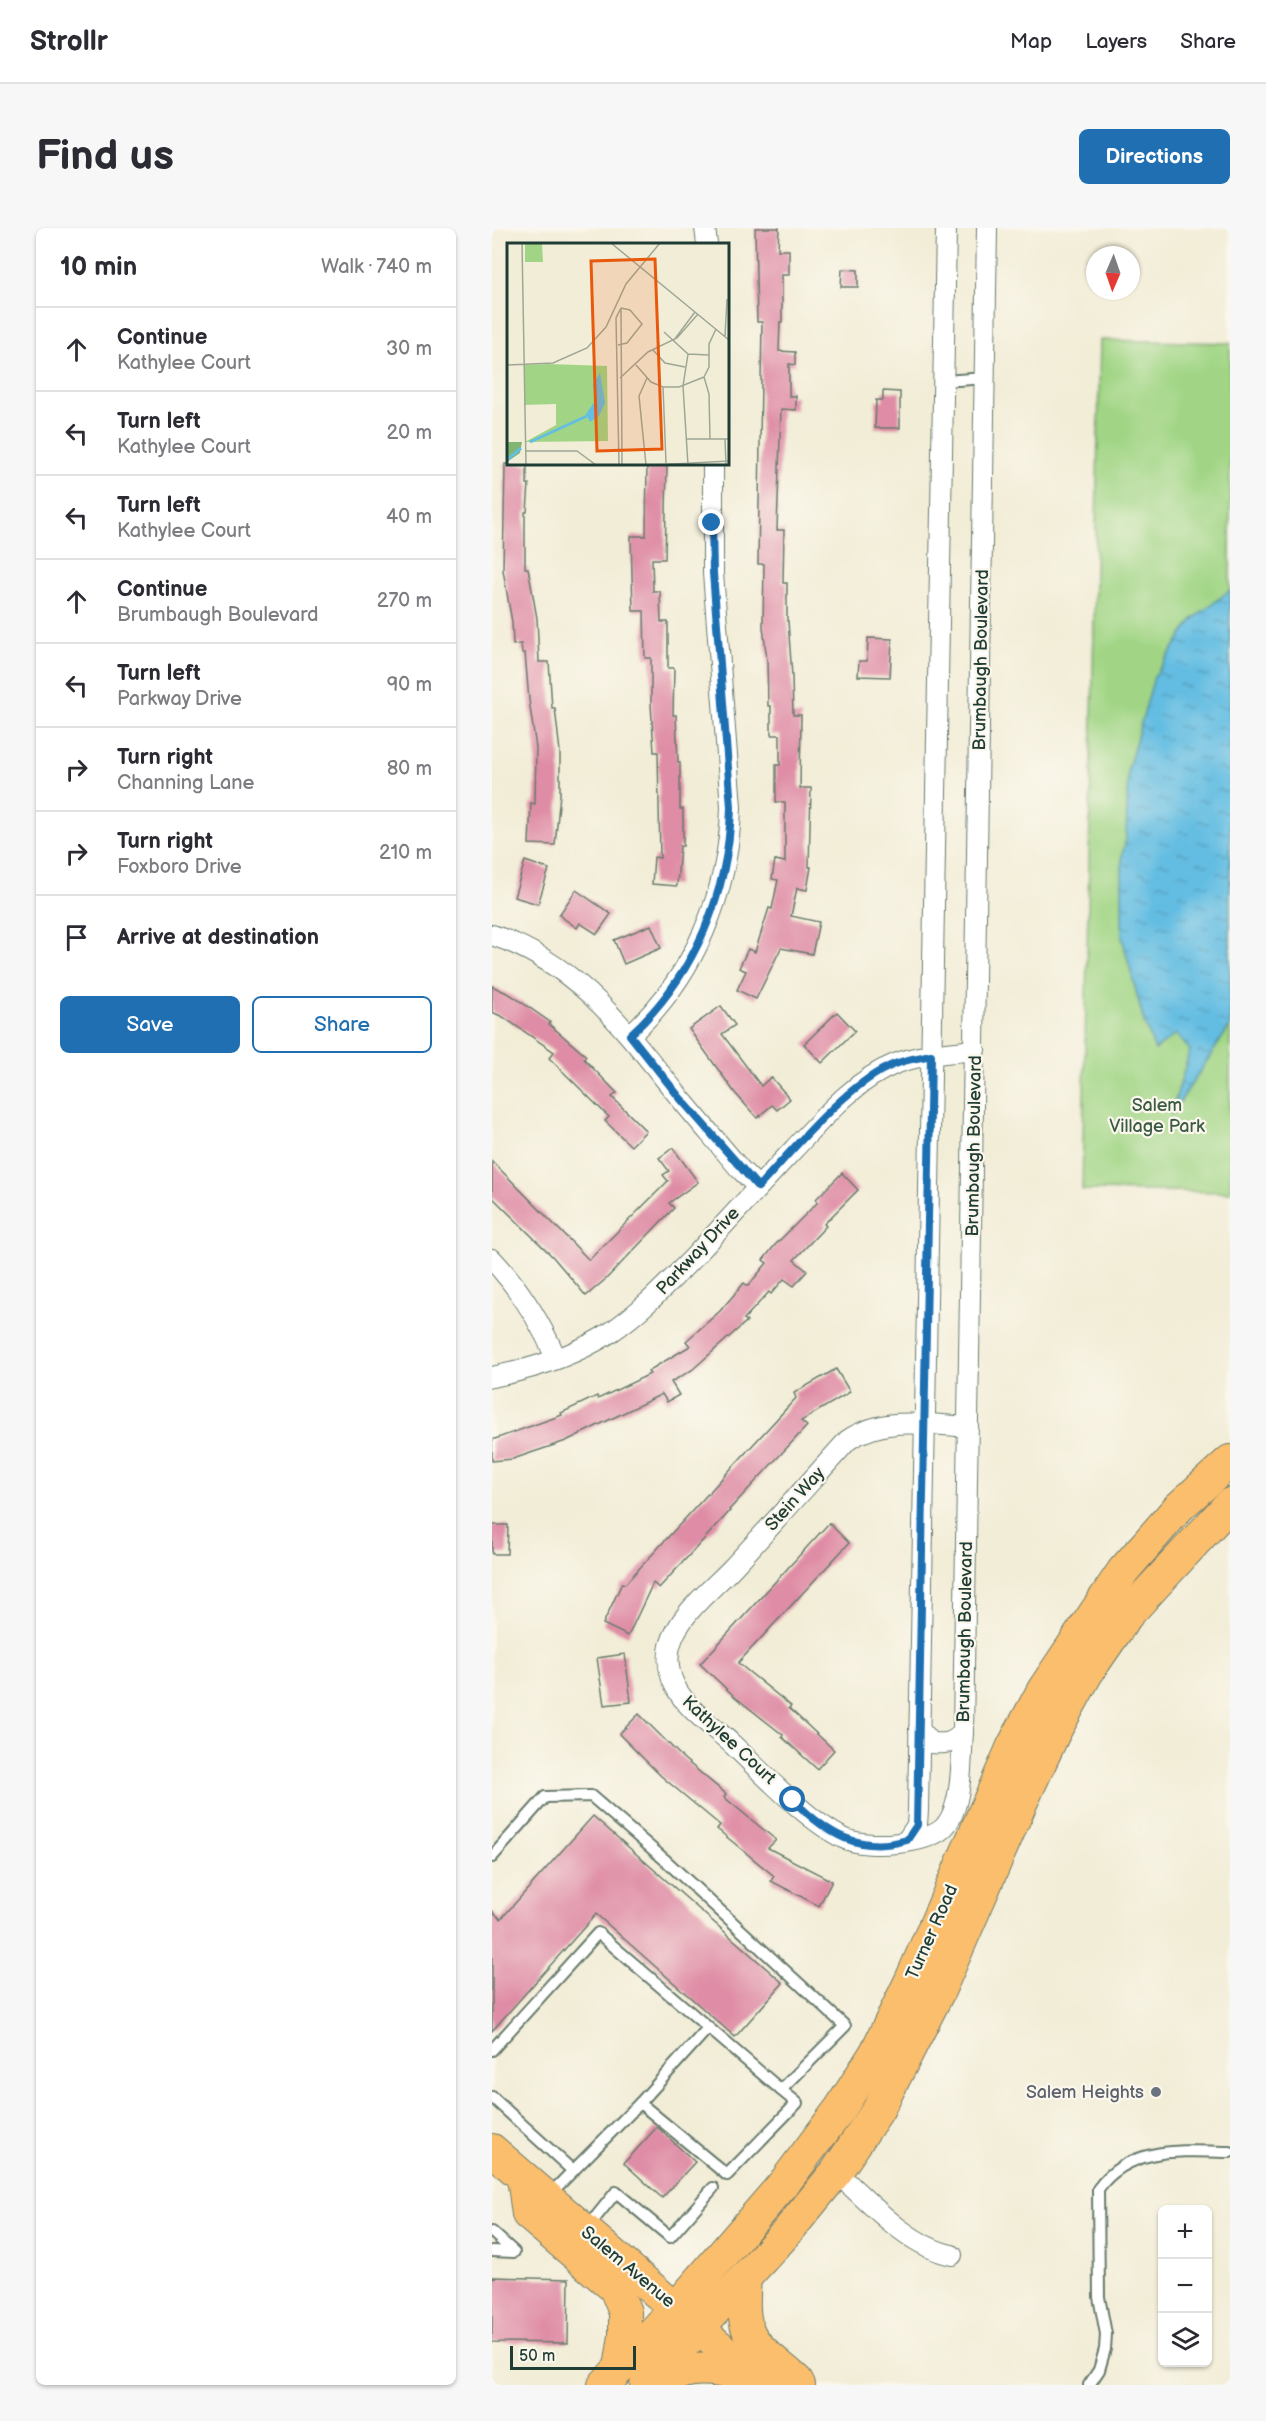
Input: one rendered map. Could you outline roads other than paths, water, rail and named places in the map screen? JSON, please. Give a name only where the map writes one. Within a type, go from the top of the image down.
[{"type":"main road","name":"Turner Road","points":[[646,2385],[688,2317],[840,2109],[876,2052],[911,1980],[1013,1746],[1043,1690],[1123,1571],[1178,1508],[1230,1461]]},
{"type":"main road","name":"Turner Road","points":[[612,2376],[688,2317],[745,2278],[787,2232],[836,2172],[879,2110],[916,2039],[1022,1801],[1055,1731],[1087,1673],[1127,1615],[1230,1504]]},
{"type":"main road","name":"Salem Avenue","points":[[492,2150],[760,2381]]},
{"type":"main road","points":[[523,2177],[528,2214],[615,2288],[625,2312],[625,2336],[612,2376]]},
{"type":"main road","points":[[745,2278],[744,2313],[748,2330],[755,2342],[797,2380],[799,2385]]},
{"type":"main road","points":[[662,2385],[668,2379],[692,2370],[711,2369],[760,2381]]},
{"type":"street","points":[[705,228],[707,243]]},
{"type":"street","points":[[907,1840],[917,1825],[920,1729],[946,228]]},
{"type":"street","name":"Brumbaugh Boulevard","points":[[920,1729],[930,1743],[945,1744],[956,1741],[963,1732],[987,228]]},
{"type":"street","points":[[630,1035],[660,1004],[681,976],[705,929],[722,880],[730,831],[731,807],[713,573],[713,465]]},
{"type":"street","points":[[492,935],[506,939],[562,970],[597,998],[758,1187]]},
{"type":"street","name":"Parkway Drive","points":[[492,1377],[518,1372],[582,1348],[609,1333],[640,1311],[814,1128],[858,1086],[895,1064],[931,1055],[975,1050]]},
{"type":"street","points":[[492,1259],[525,1299],[556,1358]]},
{"type":"street","name":"Stein Way","points":[[669,1656],[675,1634],[691,1610],[733,1568],[848,1440],[875,1426],[890,1424],[968,1427]]},
{"type":"street","name":"Kathylee Court","points":[[669,1656],[670,1672],[683,1699],[806,1814],[844,1839],[865,1844],[888,1845],[926,1838],[946,1826],[954,1809],[960,1777],[963,1732]]},
{"type":"street","points":[[836,2172],[923,2246],[936,2252],[952,2255]]},
{"type":"lane","points":[[944,381],[986,378]]},
{"type":"lane","points":[[492,1857],[545,1797],[591,1796],[664,1859],[845,2026],[781,2090]]},
{"type":"lane","points":[[492,2050],[598,1933],[796,2103],[726,2175],[640,2103]]},
{"type":"lane","points":[[546,2198],[640,2103],[708,2028]]},
{"type":"lane","points":[[492,2097],[573,2170]]},
{"type":"lane","points":[[1089,2385],[1099,2370],[1105,2349],[1106,2334],[1099,2297],[1098,2189],[1108,2176],[1126,2165],[1155,2154],[1170,2150],[1230,2152]]},
{"type":"lane","points":[[585,2230],[616,2192],[670,2237],[713,2188]]},
{"type":"lane","points":[[492,2232],[514,2252],[492,2251]]},
{"type":"water","points":[[1230,590],[1230,1026],[1171,1115],[1190,1050],[1176,1034],[1155,1050],[1144,1022],[1122,937],[1122,856],[1126,839],[1128,769],[1154,677],[1193,619]]},
{"type":"place","name":"Salem Heights","points":[[1156,2092]]},
{"type":"park label","name":"Salem Village Park","points":[[1157,1115]]}]
